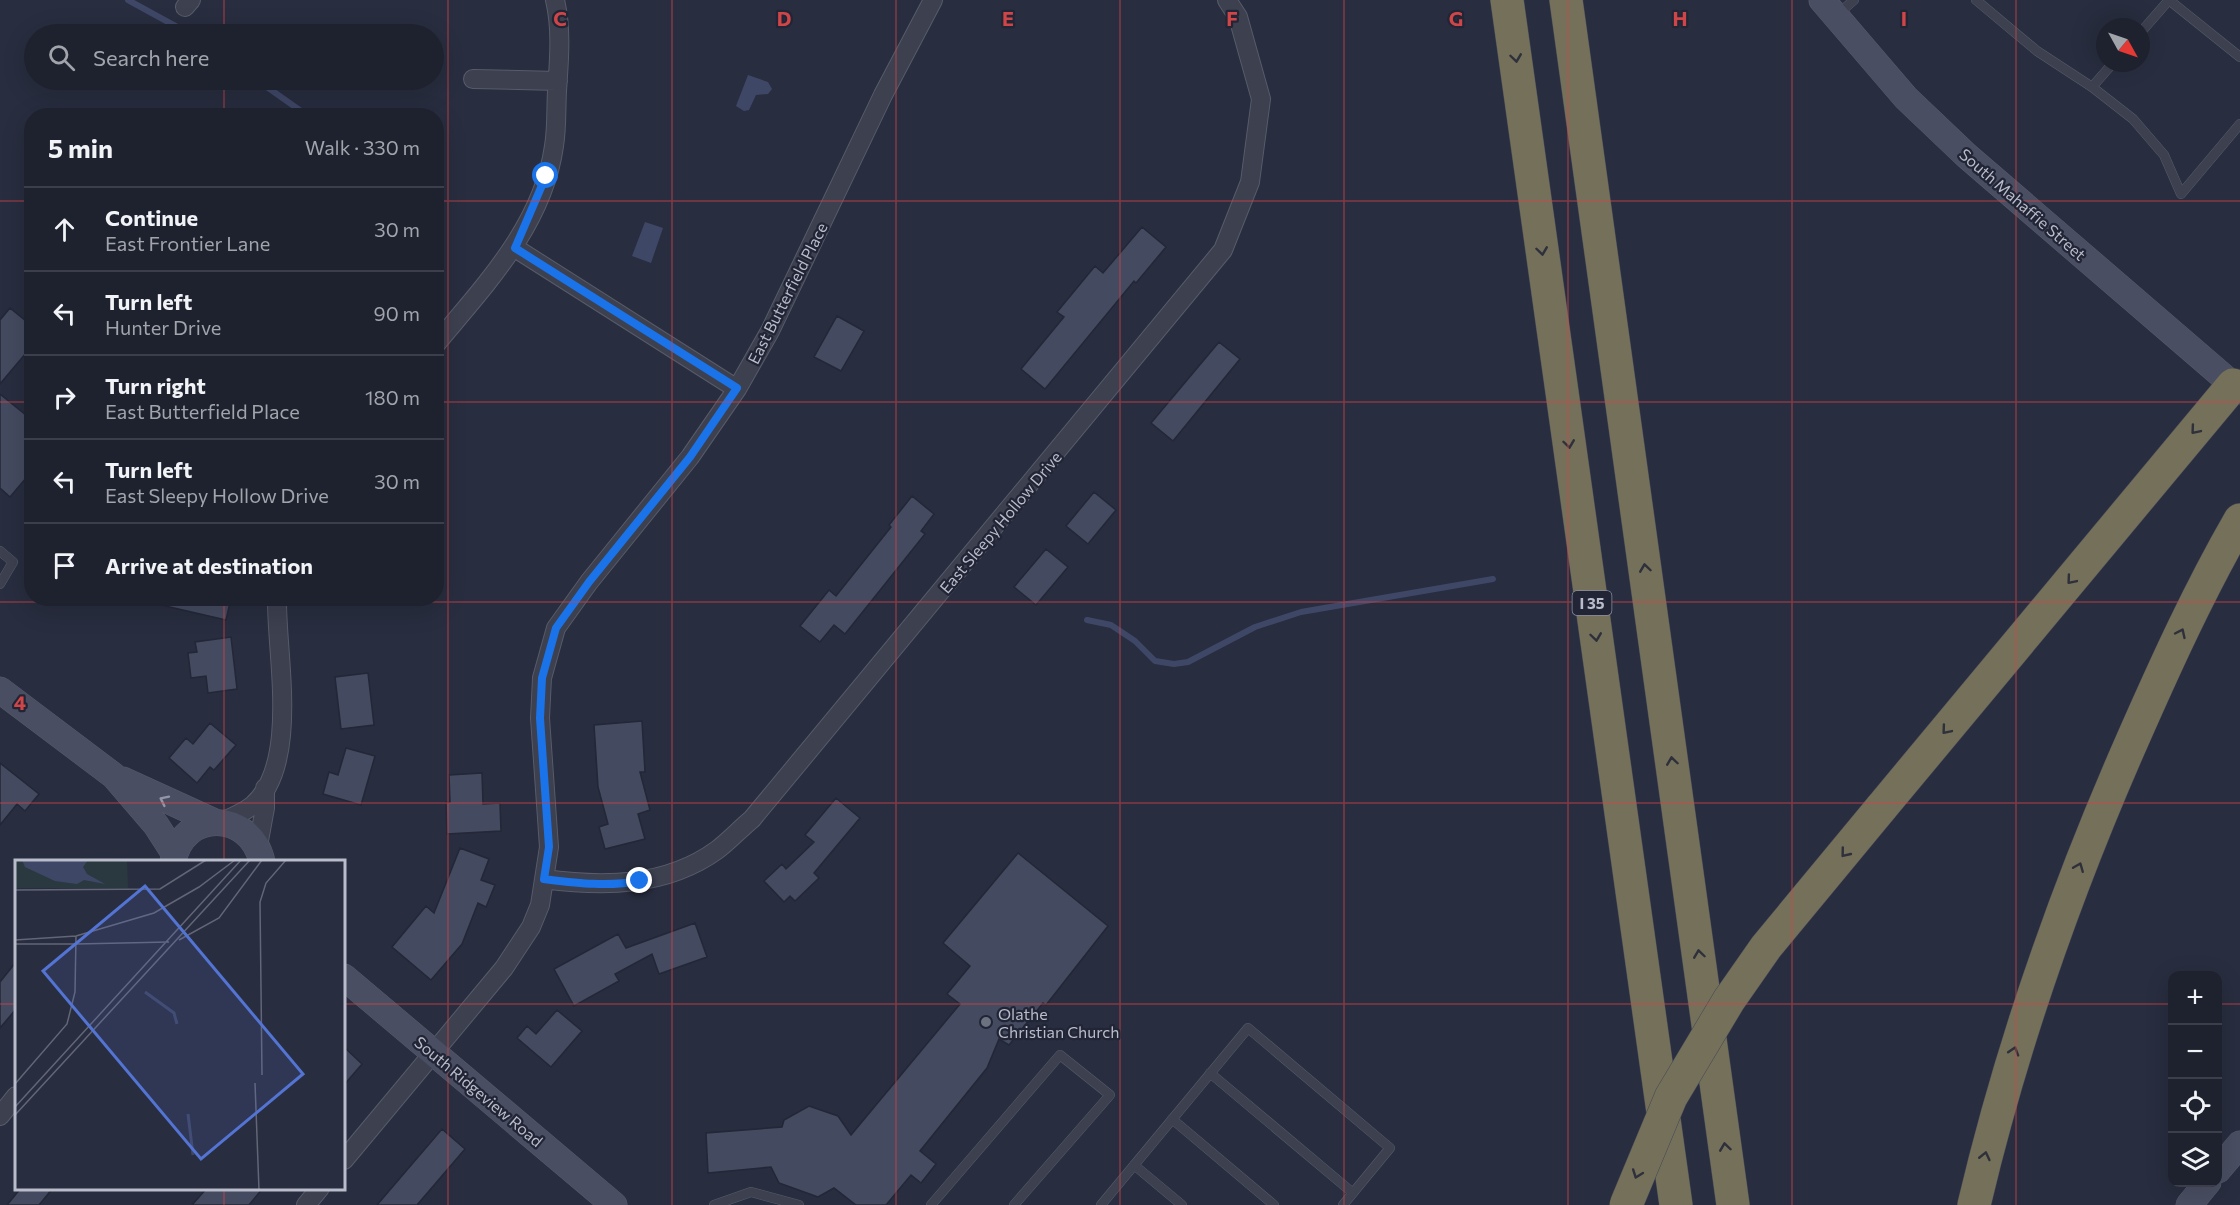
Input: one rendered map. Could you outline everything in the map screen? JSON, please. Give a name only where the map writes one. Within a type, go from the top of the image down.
[{"type":"highway","name":"I 35","points":[[1508,0],[1676,1205]]},
{"type":"highway","points":[[1566,0],[1733,1205]]},
{"type":"highway","points":[[1626,1205],[1671,1097],[1729,1000],[1766,947],[2236,388]]},
{"type":"highway","points":[[1974,1205],[2007,1074],[2027,1007],[2064,903],[2156,686],[2240,520]]},
{"type":"main road","name":"South Mahaffie Street","points":[[1837,6],[1906,98],[1967,156],[2236,388]]},
{"type":"main road","points":[[0,690],[114,776],[156,825],[174,857]]},
{"type":"main road","points":[[114,776],[218,822],[236,825],[248,834],[260,854]]},
{"type":"main road","points":[[174,857],[182,839],[192,830],[218,822]]},
{"type":"main road","name":"South Ridgeview Road","points":[[345,978],[614,1205]]},
{"type":"main road","points":[[2189,1205],[2204,1187]]},
{"type":"street","points":[[444,334],[515,248],[546,176],[554,147],[558,81],[560,30],[555,0]]},
{"type":"street","name":"East Butterfield Place","points":[[345,1160],[504,968],[531,927],[540,905],[549,847],[541,698],[547,655],[556,628],[589,582],[690,457],[737,388],[770,331],[883,95],[933,0]]},
{"type":"street","name":"East Sleepy Hollow Drive","points":[[544,879],[585,885],[620,885],[640,881],[693,865],[717,850],[752,819],[1223,250],[1250,182],[1261,99],[1238,17],[1227,0]]},
{"type":"street","points":[[473,79],[558,81]]},
{"type":"street","points":[[515,248],[737,388]]},
{"type":"street","points":[[218,822],[242,813],[255,803],[265,788],[279,750],[283,717],[277,606]]},
{"type":"street","points":[[260,854],[265,788]]},
{"type":"street","points":[[0,1116],[15,1097]]},
{"type":"street","points":[[306,1205],[318,1190]]},
{"type":"lane","points":[[1976,0],[2037,51],[2092,87],[2133,119],[2164,155],[2181,194],[2240,124]]},
{"type":"lane","points":[[2150,22],[2169,0],[2240,57]]},
{"type":"lane","points":[[2092,87],[2105,72]]},
{"type":"lane","points":[[0,551],[13,562],[0,584]]},
{"type":"lane","points":[[1101,1205],[1248,1028],[1390,1148],[1342,1205]]},
{"type":"lane","points":[[931,1205],[1060,1055],[1110,1095],[1014,1205]]},
{"type":"lane","points":[[1210,1073],[1353,1193]]},
{"type":"lane","points":[[1172,1119],[1274,1205]]},
{"type":"lane","points":[[1134,1165],[1182,1205]]},
{"type":"lane","points":[[714,1205],[751,1192],[799,1205]]},
{"type":"water","points":[[748,75],[768,82],[772,89],[768,94],[756,95],[749,110],[744,111],[736,106]]},
{"type":"water","points":[[645,222],[663,228],[651,263],[632,256]]},
{"type":"building","points":[[1142,227],[1166,247],[1136,283],[1134,281],[1045,389],[1021,369],[1064,317],[1057,312],[1095,266],[1103,273]]},
{"type":"building","points":[[10,308],[24,319],[24,356],[0,384],[0,320]]},
{"type":"building","points":[[837,316],[864,331],[841,371],[814,357]]},
{"type":"building","points":[[1219,342],[1240,359],[1173,441],[1151,423]]},
{"type":"building","points":[[0,394],[24,414],[24,480],[10,497],[0,488]]},
{"type":"building","points":[[1094,492],[1116,510],[1088,544],[1066,526]]},
{"type":"building","points":[[912,496],[934,514],[921,531],[925,534],[845,634],[834,625],[820,642],[800,626],[829,590],[836,596],[891,527],[889,525]]},
{"type":"building","points":[[1046,549],[1068,567],[1036,605],[1014,587]]},
{"type":"building","points":[[165,606],[229,606],[226,620]]},
{"type":"building","points":[[231,637],[237,689],[208,693],[206,676],[191,678],[188,653],[197,652],[195,642]]},
{"type":"building","points":[[368,673],[374,725],[341,729],[335,677]]},
{"type":"building","points":[[642,721],[645,772],[640,772],[650,810],[638,814],[645,839],[605,849],[599,827],[608,824],[598,787],[594,725]]},
{"type":"building","points":[[210,723],[236,745],[214,770],[210,767],[197,783],[169,758],[186,738],[193,744]]},
{"type":"building","points":[[346,748],[375,756],[361,805],[323,794],[329,772],[338,775]]},
{"type":"building","points":[[0,763],[39,794],[25,811],[17,804],[0,825]]},
{"type":"building","points":[[482,773],[483,804],[500,803],[501,831],[447,834],[446,802],[450,802],[449,775]]},
{"type":"building","points":[[836,798],[860,818],[814,873],[819,878],[795,901],[790,896],[784,902],[764,881],[782,864],[786,869],[814,842],[805,835]]},
{"type":"building","points":[[460,848],[489,859],[481,880],[495,885],[486,907],[478,903],[462,944],[431,980],[392,947],[426,906],[434,913]]},
{"type":"building","name":"Olathe Christian Church","points":[[1018,853],[1108,926],[1046,1005],[1043,1003],[1009,1045],[999,1039],[987,1068],[920,1151],[936,1164],[921,1183],[911,1175],[886,1205],[856,1205],[834,1188],[818,1197],[779,1183],[771,1167],[708,1173],[706,1133],[782,1127],[784,1120],[809,1106],[838,1116],[851,1135],[960,1004],[947,994],[970,966],[943,943]]},
{"type":"building","points":[[695,923],[707,957],[659,974],[652,954],[615,974],[619,981],[574,1006],[554,969],[618,934],[626,948]]},
{"type":"building","points":[[15,963],[15,1010],[0,1028],[0,982]]},
{"type":"building","points":[[557,1010],[582,1031],[551,1067],[517,1038],[527,1026],[536,1034]]},
{"type":"building","points":[[345,1048],[362,1064],[345,1084]]},
{"type":"building","points":[[442,1129],[465,1149],[417,1205],[377,1205]]},
{"type":"building","points":[[19,1190],[51,1190],[39,1205],[7,1205]]},
{"type":"building","points":[[205,1190],[261,1190],[249,1205],[192,1205]]},
{"type":"waterway","points":[[128,0],[172,24]]},
{"type":"waterway","points":[[271,90],[297,108]]},
{"type":"waterway","points":[[1087,620],[1111,625],[1135,641],[1155,661],[1174,664],[1188,662],[1255,627],[1301,612],[1493,579]]},
{"type":"place","name":"Olathe Christian Church","points":[[986,1022]]},
{"type":"route","points":[[546,176],[515,248],[737,388],[690,457],[589,582],[556,628],[542,678],[540,718],[549,847],[544,879],[585,885],[620,885],[640,881]]}]
